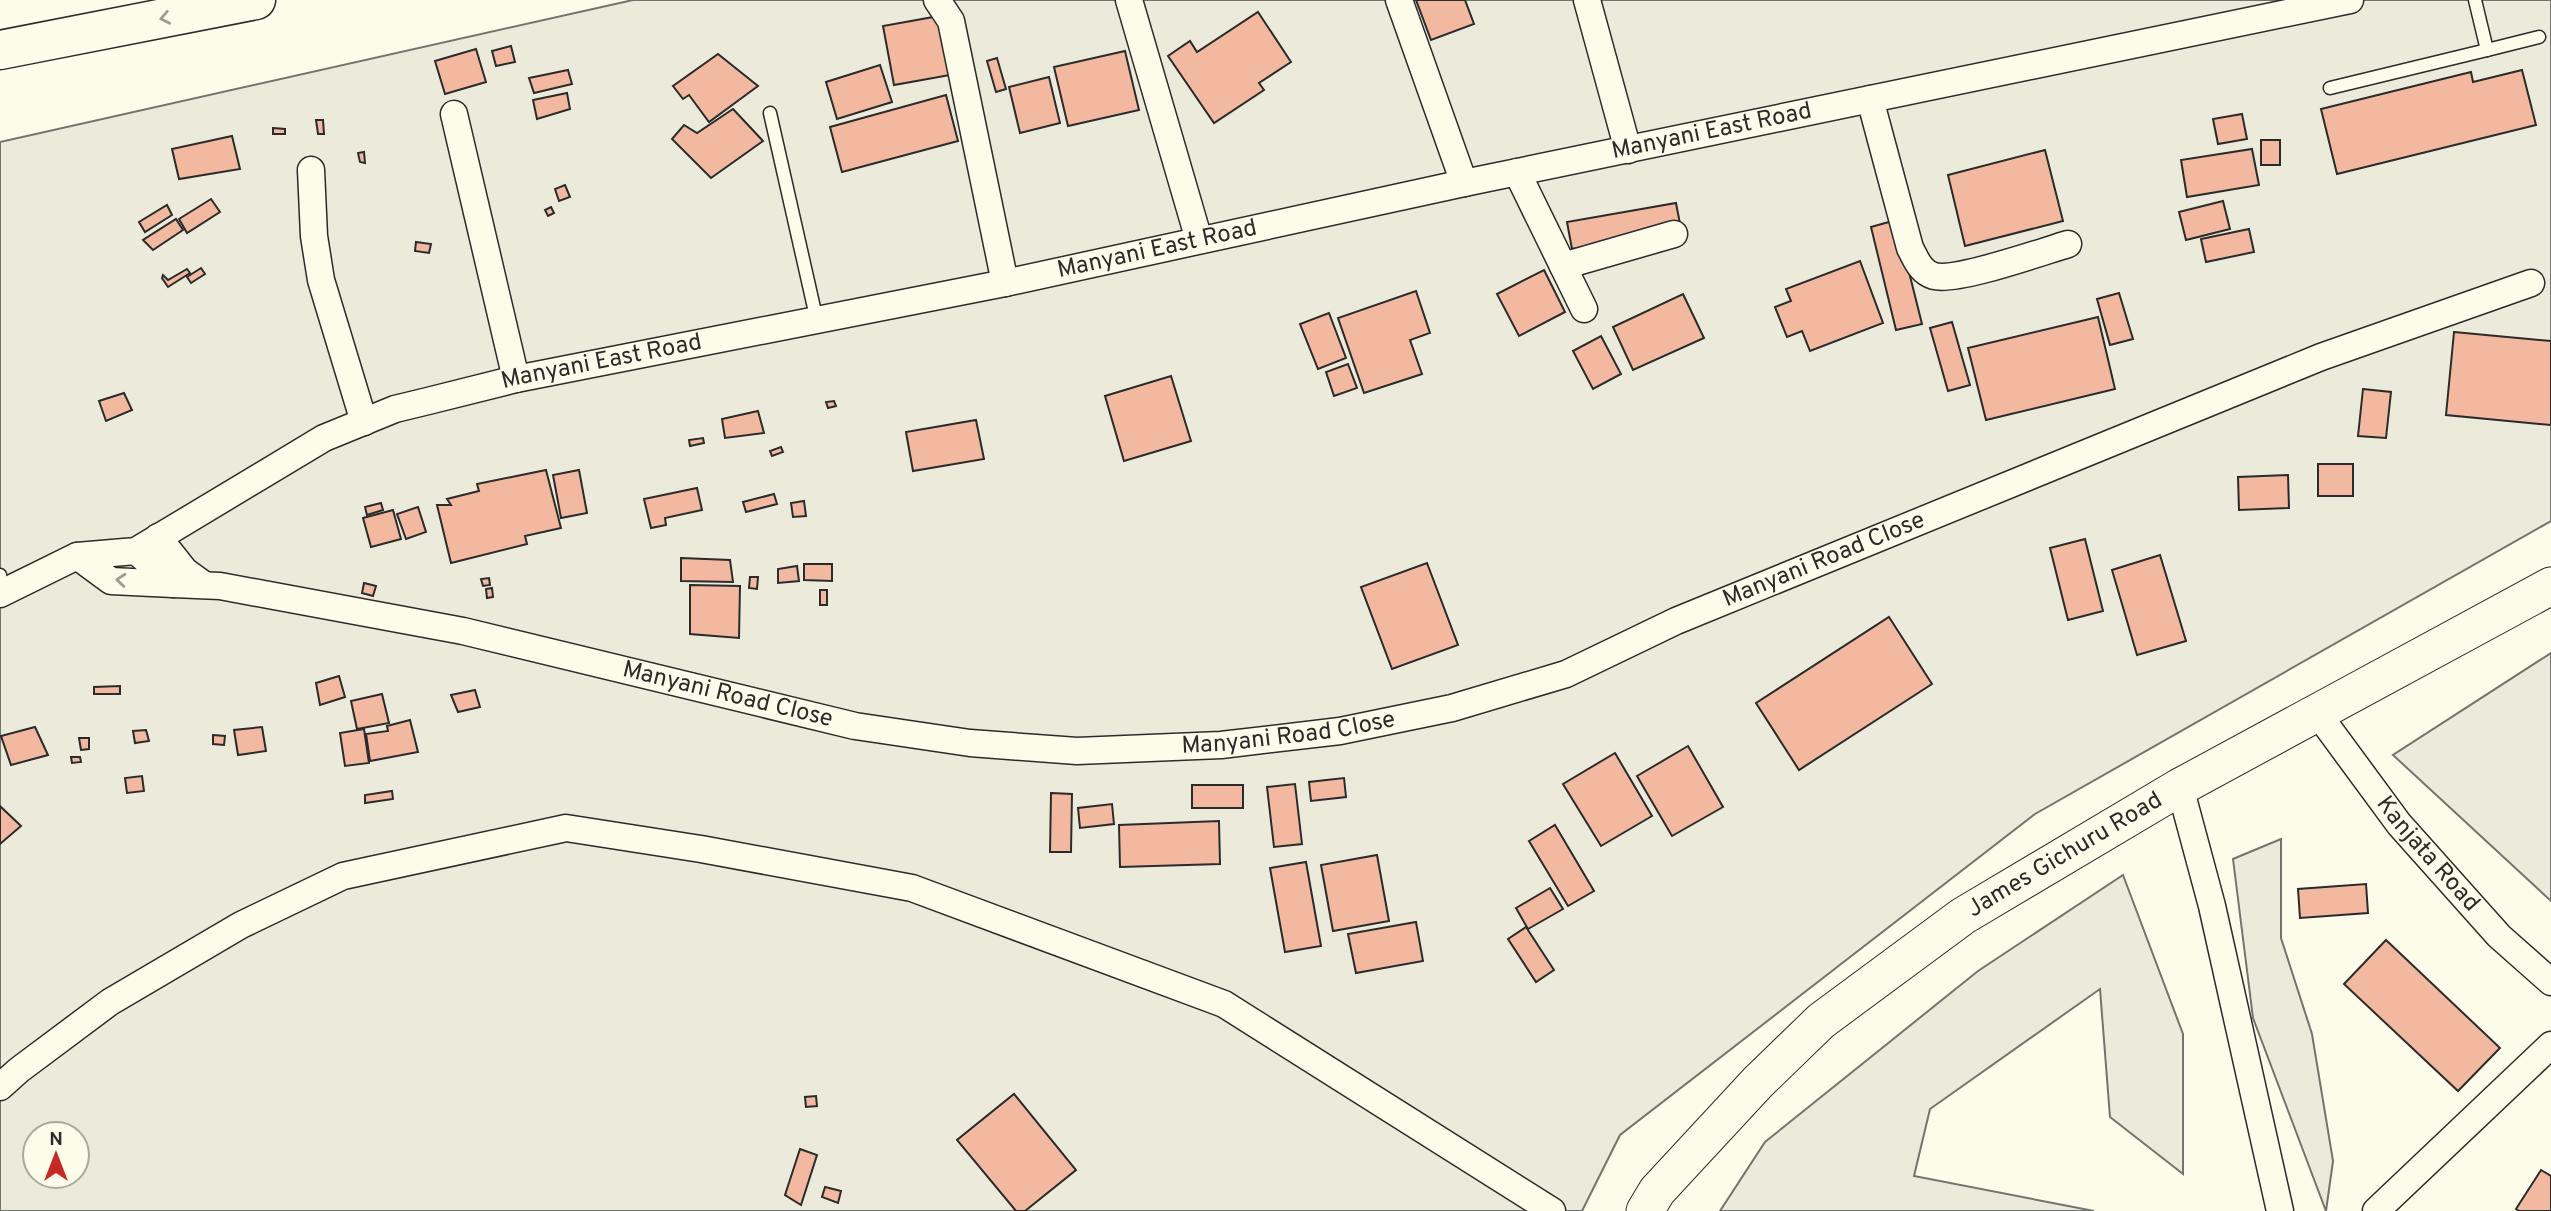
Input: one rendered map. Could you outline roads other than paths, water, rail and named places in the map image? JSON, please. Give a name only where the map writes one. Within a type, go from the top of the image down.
[{"type":"highway","points":[[0,50],[256,0]]},
{"type":"main road","name":"James Gichuru Road","points":[[1645,1211],[1657,1191],[1758,1082],[1821,1021],[1963,916],[2180,787],[2551,586]]},
{"type":"street","points":[[937,0],[951,21],[1005,283]]},
{"type":"street","points":[[1129,0],[1199,240]]},
{"type":"street","points":[[1399,0],[1464,183]]},
{"type":"street","points":[[1587,0],[1628,150]]},
{"type":"street","name":"Manyani East Road","points":[[1,587],[77,556],[147,544],[324,438],[395,409],[516,379],[1005,283],[1464,183],[2350,0]]},
{"type":"street","points":[[1870,99],[1910,248],[1920,268],[1934,276],[1955,276],[2068,244]]},
{"type":"street","points":[[454,114],[516,379]]},
{"type":"street","points":[[311,170],[314,236],[321,280],[363,422]]},
{"type":"street","points":[[1517,172],[1584,309]]},
{"type":"street","points":[[1563,266],[1674,234]]},
{"type":"street","name":"Manyani Road Close","points":[[77,556],[111,581],[203,584],[345,608],[463,631],[855,726],[970,743],[1077,751],[1221,745],[1340,731],[1390,721],[1452,708],[1566,674],[1676,621],[2322,357],[2531,283]]},
{"type":"street","points":[[147,544],[203,584]]},
{"type":"street","points":[[147,544],[173,584]]},
{"type":"street","name":"Kanjata Road","points":[[2318,713],[2399,824],[2499,936],[2551,982]]},
{"type":"street","points":[[2180,787],[2213,906],[2243,1054],[2280,1211]]},
{"type":"street","points":[[0,1087],[110,1002],[242,925],[343,876],[566,828],[701,849],[912,888],[1224,1004],[1552,1211]]},
{"type":"street","points":[[2376,1211],[2551,1045]]},
{"type":"lane","points":[[2474,0],[2487,50]]},
{"type":"lane","points":[[2330,88],[2539,37]]},
{"type":"lane","points":[[770,113],[817,321]]}]
